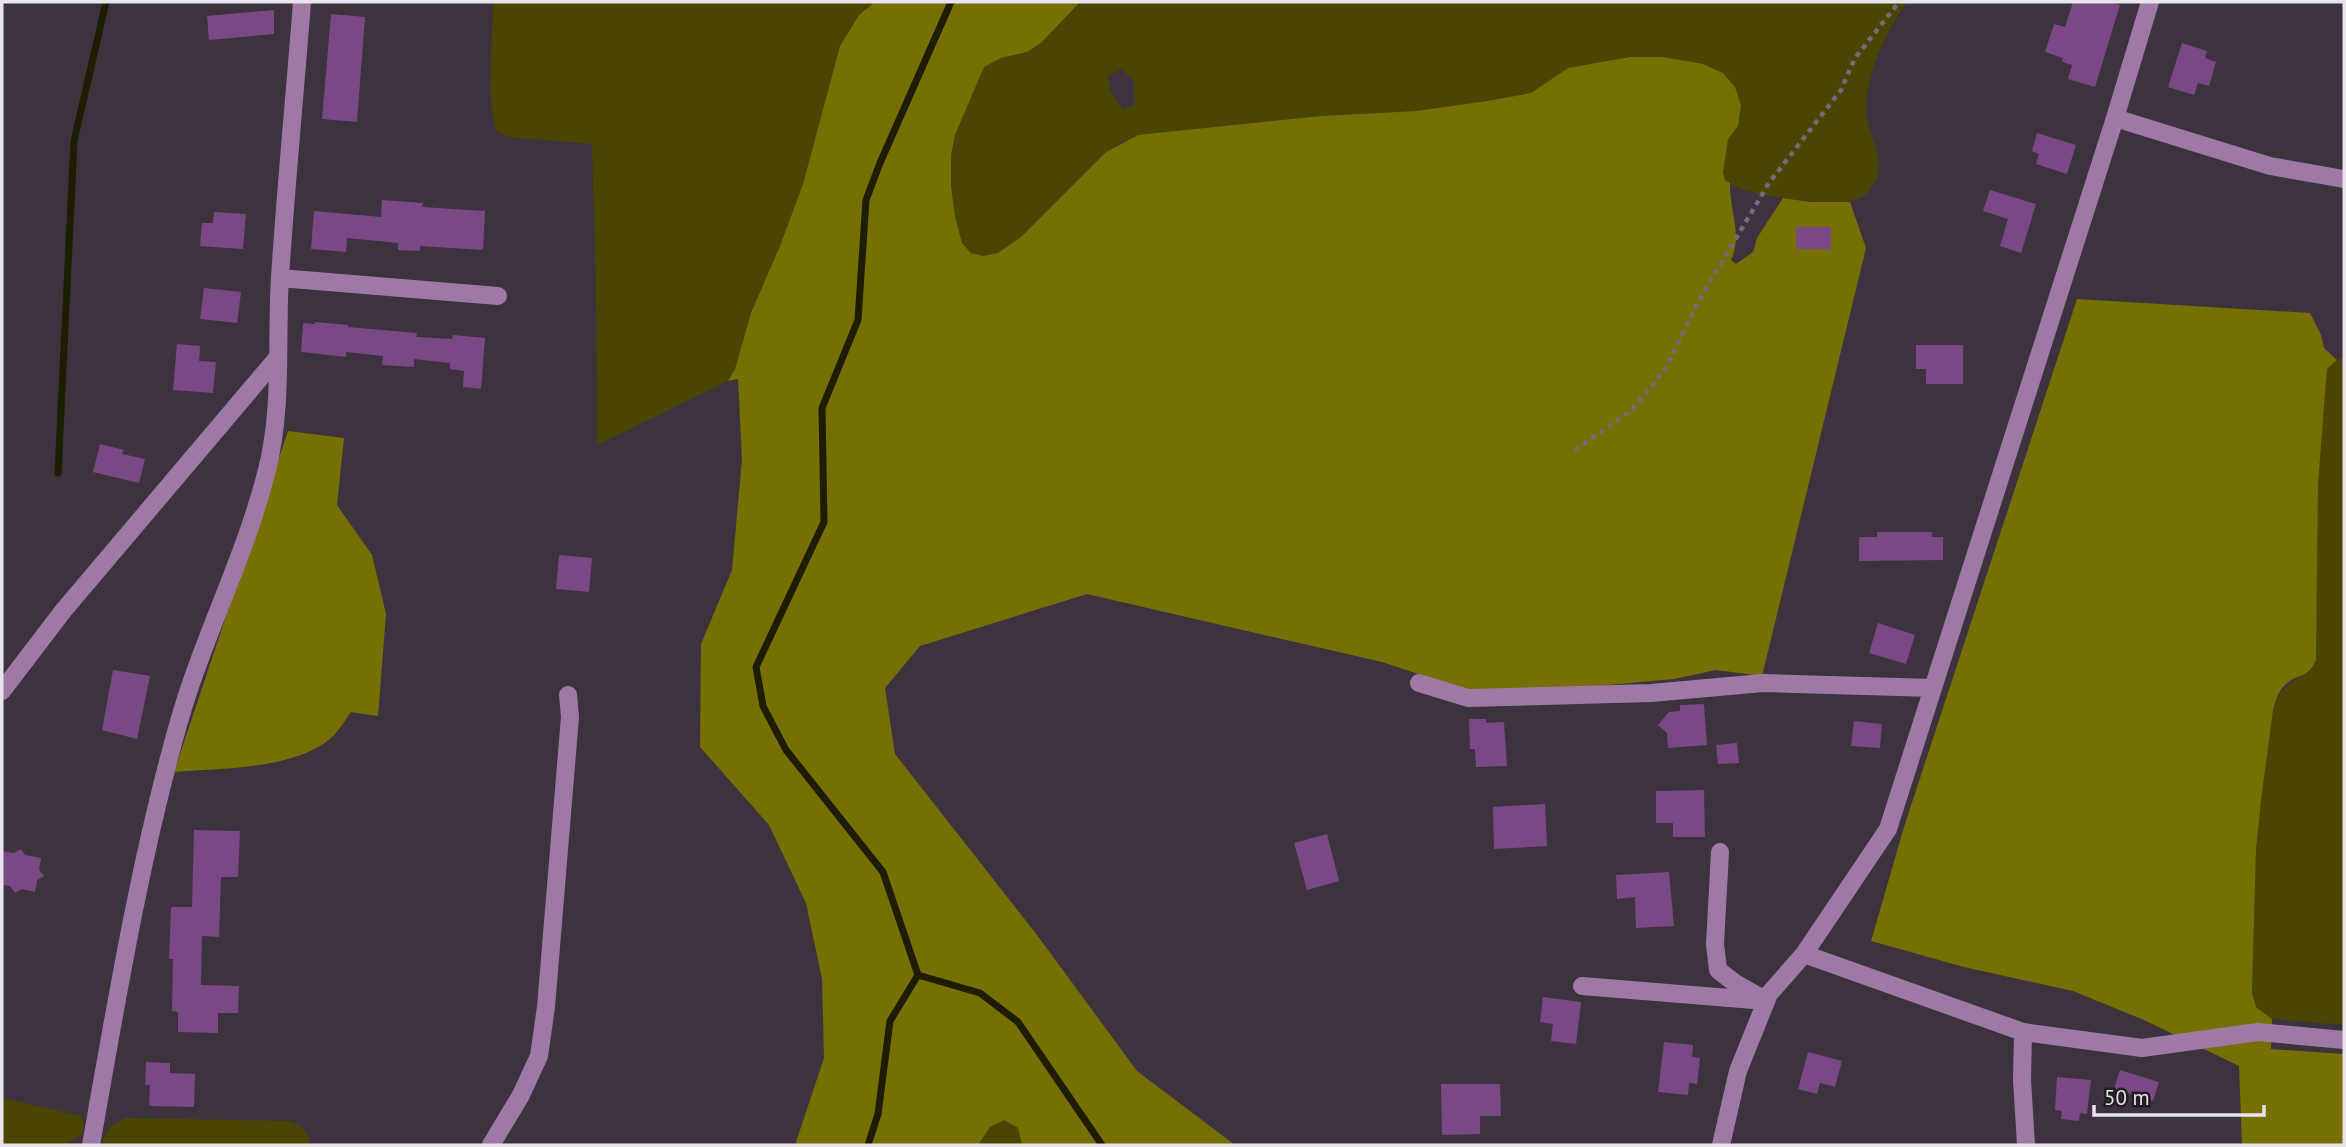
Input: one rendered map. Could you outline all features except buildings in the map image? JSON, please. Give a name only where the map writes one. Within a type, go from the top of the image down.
[{"type":"street","points":[[91,1145],[138,881],[179,723],[267,471],[276,414],[280,278],[303,2]]},
{"type":"street","points":[[1721,1145],[1738,1070],[1769,994],[1804,954],[1888,829],[2150,2]]},
{"type":"street","points":[[2115,118],[2270,166],[2344,178]]},
{"type":"street","points":[[280,278],[498,296]]},
{"type":"street","points":[[2,691],[63,611],[278,357]]},
{"type":"street","points":[[1419,682],[1468,698],[1651,693],[1763,683],[1933,688]]},
{"type":"street","points":[[491,1145],[521,1095],[539,1056],[546,1007],[569,729],[568,695]]},
{"type":"street","points":[[1720,852],[1715,944],[1718,970],[1766,1001]]},
{"type":"street","points":[[1804,954],[2023,1032],[2142,1048],[2258,1032],[2344,1040]]},
{"type":"street","points":[[1582,986],[1766,1001]]},
{"type":"street","points":[[2023,1032],[2022,1080],[2026,1145]]},
{"type":"path","points":[[1575,450],[1628,413],[1659,377],[1684,335],[1698,302],[1769,183],[1841,90],[1855,58],[1899,2]]},
{"type":"shaded area","points":[[493,2],[875,2],[859,15],[840,46],[803,184],[735,369],[728,381],[597,445],[592,144],[509,137],[495,129],[490,90]]},
{"type":"shaded area","points":[[875,2],[1080,2],[1041,43],[1027,52],[1001,58],[984,67],[955,135],[951,155],[951,186],[955,216],[962,243],[971,253],[983,256],[998,253],[1021,237],[1106,152],[1138,135],[1321,116],[1416,111],[1487,101],[1531,93],[1568,68],[1630,57],[1663,57],[1703,64],[1723,73],[1735,87],[1741,105],[1738,126],[1728,139],[1723,173],[1725,180],[1730,183],[1736,232],[1731,260],[1736,264],[1753,252],[1757,238],[1783,198],[1810,202],[1850,202],[1866,248],[1762,676],[1716,670],[1674,679],[1565,689],[1470,691],[1382,662],[1087,594],[920,646],[885,688],[895,754],[1037,935],[1137,1071],[1235,1145],[1022,1145],[1018,1128],[1004,1120],[990,1127],[978,1145],[795,1145],[824,1058],[822,979],[806,903],[769,825],[700,747],[701,644],[732,570],[742,459],[738,379],[728,381],[735,369],[751,313],[803,184],[840,46],[859,15]]},
{"type":"shaded area","points":[[1080,2],[1907,2],[1892,25],[1870,77],[1867,117],[1879,169],[1876,180],[1861,198],[1824,202],[1785,198],[1747,191],[1725,180],[1728,138],[1738,126],[1735,87],[1723,73],[1568,68],[1531,93],[1487,101],[1416,111],[1321,116],[1121,142],[1106,152],[1021,237],[998,253],[983,256],[971,253],[962,243],[955,216],[951,155],[955,135],[984,67],[1001,58],[1027,52],[1041,43]],"holes":[[[1122,69],[1134,81],[1134,105],[1124,109],[1112,94],[1108,76]]]},
{"type":"shaded area","points":[[2077,299],[2310,313],[2324,348],[2337,360],[2327,369],[2318,485],[2316,660],[2306,673],[2283,687],[2273,710],[2256,850],[2252,993],[2256,1007],[2272,1019],[2271,1049],[2344,1054],[2344,1145],[2242,1145],[2239,1066],[2144,1020],[2073,991],[1964,967],[1871,941],[1904,827]]},
{"type":"shaded area","points":[[2344,358],[2344,1025],[2272,1019],[2256,1007],[2252,993],[2256,850],[2273,710],[2279,696],[2287,687],[2310,672],[2318,485],[2327,369],[2337,360]]},
{"type":"shaded area","points":[[288,431],[344,438],[337,505],[372,555],[386,614],[378,716],[351,712],[331,738],[316,748],[277,762],[174,772]]},
{"type":"shaded area","points":[[2,1098],[81,1116],[84,1122],[82,1134],[64,1145],[2,1145]]},
{"type":"shaded area","points":[[127,1118],[289,1121],[304,1130],[311,1145],[101,1145],[110,1128]]},
{"type":"shaded area","points":[[1004,1120],[1018,1128],[1022,1145],[978,1145],[990,1127]]},
{"type":"waterway","points":[[58,473],[74,141],[106,2]]},
{"type":"waterway","points":[[951,2],[866,200],[858,320],[822,408],[824,522],[756,667],[763,706],[786,750],[883,872],[918,975],[980,993],[1018,1022],[1102,1145]]},
{"type":"waterway","points":[[868,1145],[878,1114],[890,1021],[918,975]]}]
